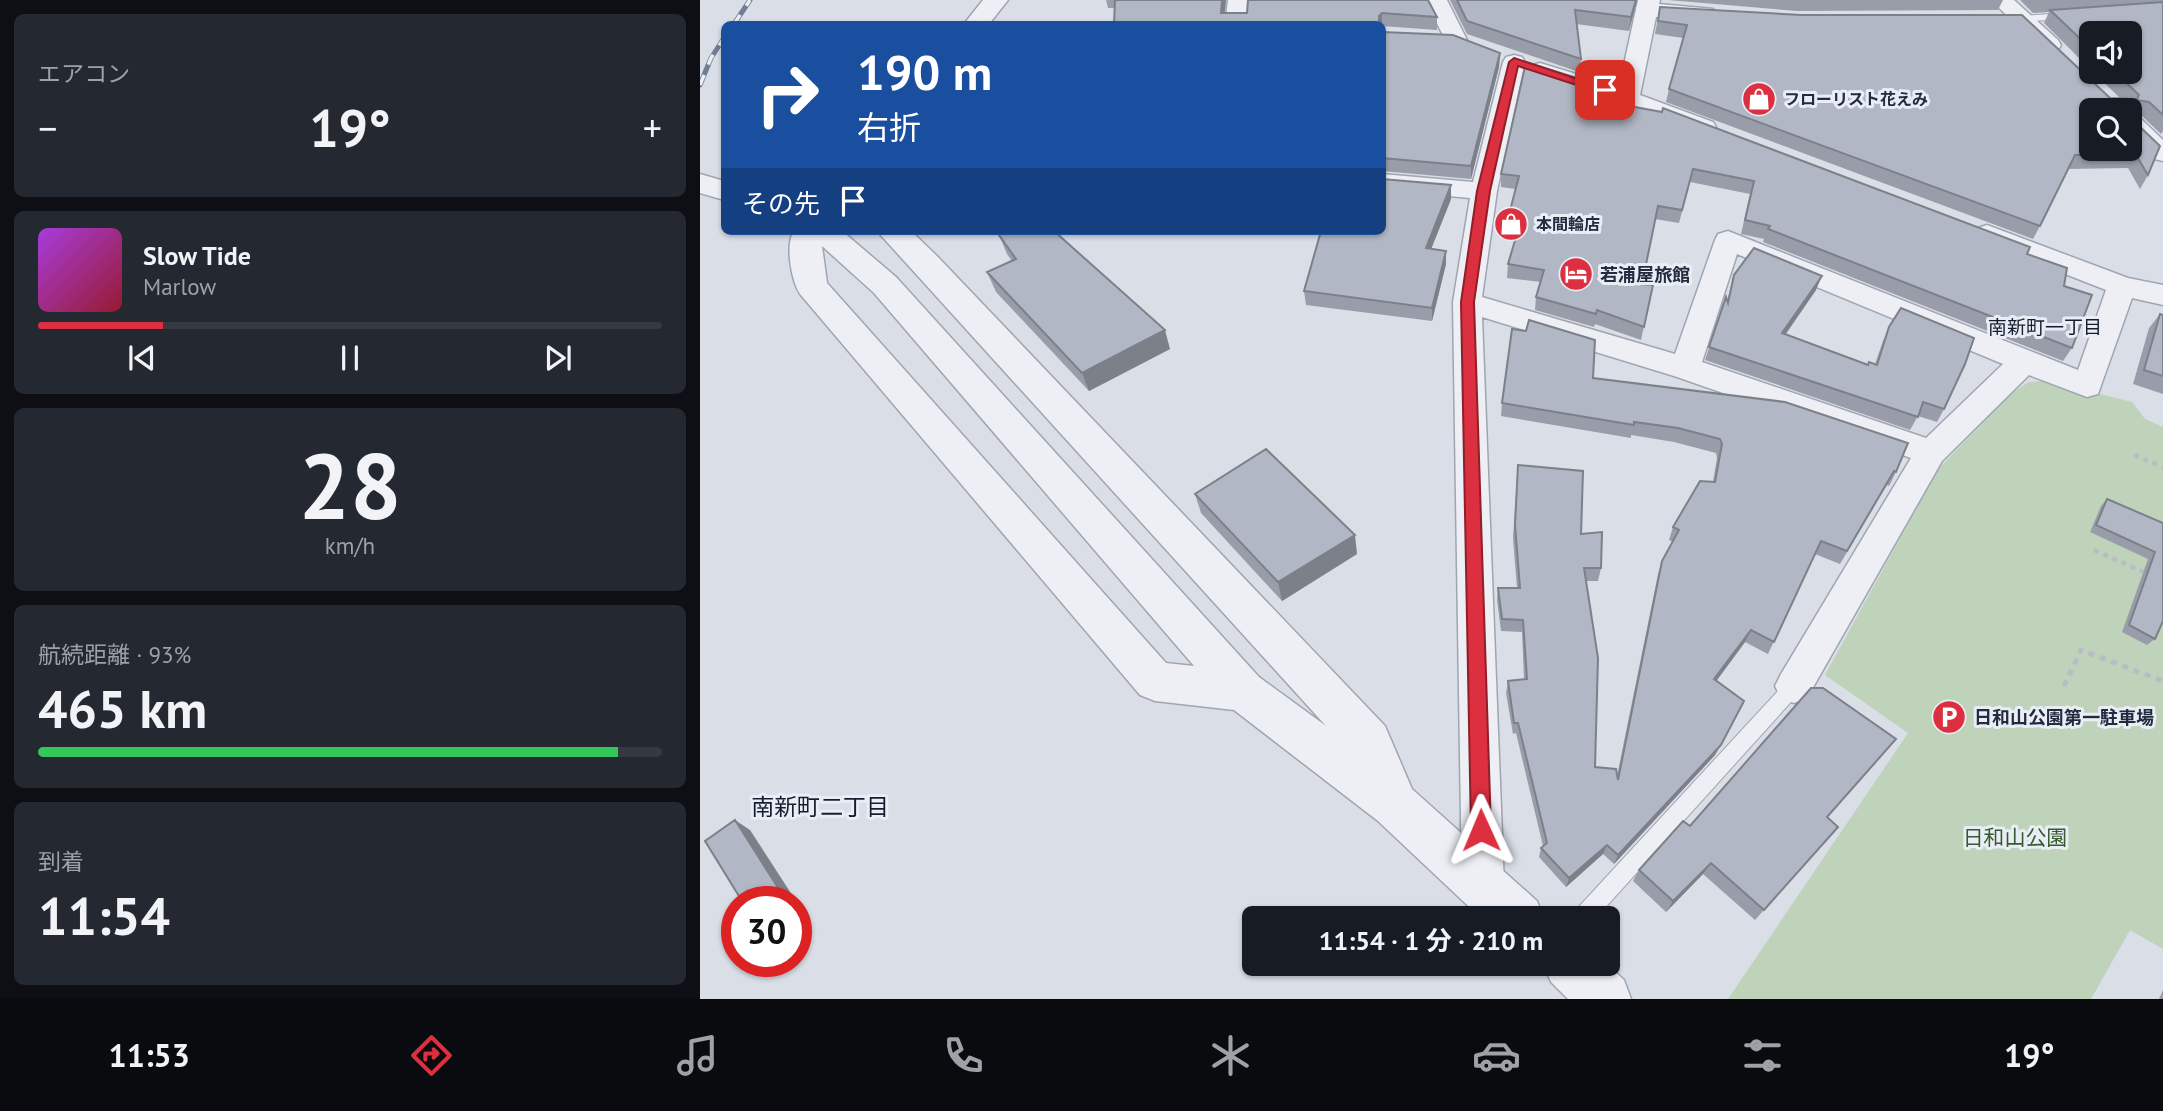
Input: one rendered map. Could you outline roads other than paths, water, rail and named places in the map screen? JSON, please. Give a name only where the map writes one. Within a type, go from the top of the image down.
[{"type":"street","points":[[978,21],[996,0]]},
{"type":"street","points":[[1237,21],[1239,0]]},
{"type":"street","points":[[1436,0],[1456,40]]},
{"type":"street","points":[[1628,98],[1649,5],[1730,16]]},
{"type":"street","points":[[1998,10],[2023,19],[2070,65]]},
{"type":"street","points":[[1430,38],[1456,40],[1628,98],[1732,137]]},
{"type":"street","points":[[1483,886],[1468,302],[1484,191],[1495,54]]},
{"type":"street","points":[[2142,134],[2163,154]]},
{"type":"street","points":[[1386,182],[1484,191]]},
{"type":"street","points":[[700,183],[721,190]]},
{"type":"street","points":[[1966,226],[2122,285],[2163,295]]},
{"type":"street","points":[[808,235],[805,238],[811,286],[1155,681],[1243,691]]},
{"type":"street","points":[[827,235],[836,240],[885,285],[1243,691],[1395,804],[1505,906]]},
{"type":"street","points":[[896,235],[944,283],[1369,741],[1395,804]]},
{"type":"street","points":[[1685,368],[1728,240],[2087,386],[2122,285]]},
{"type":"street","points":[[1468,302],[1685,368],[1931,452]]},
{"type":"street","points":[[1794,686],[1931,452],[2025,361]]},
{"type":"street","points":[[1581,976],[1605,999]]},
{"type":"lane","points":[[2023,19],[2074,15]]},
{"type":"lane","points":[[1593,906],[1794,686]]},
{"type":"railway","points":[[736,21],[750,0]]},
{"type":"railway","points":[[700,85],[711,58],[721,43]]},
{"type":"place","name":"フローリスト花えみ","points":[[1759,99]]},
{"type":"place","name":"本間輪店","points":[[1511,224]]},
{"type":"place","name":"若浦屋旅館","points":[[1576,274]]},
{"type":"place","name":"日和山公園第一駐車場","points":[[1949,717]]},
{"type":"district","name":"南新町一丁目","points":[[2045,327]]},
{"type":"district","name":"南新町二丁目","points":[[820,806]]},
{"type":"park label","name":"日和山公園","points":[[2015,837]]}]
